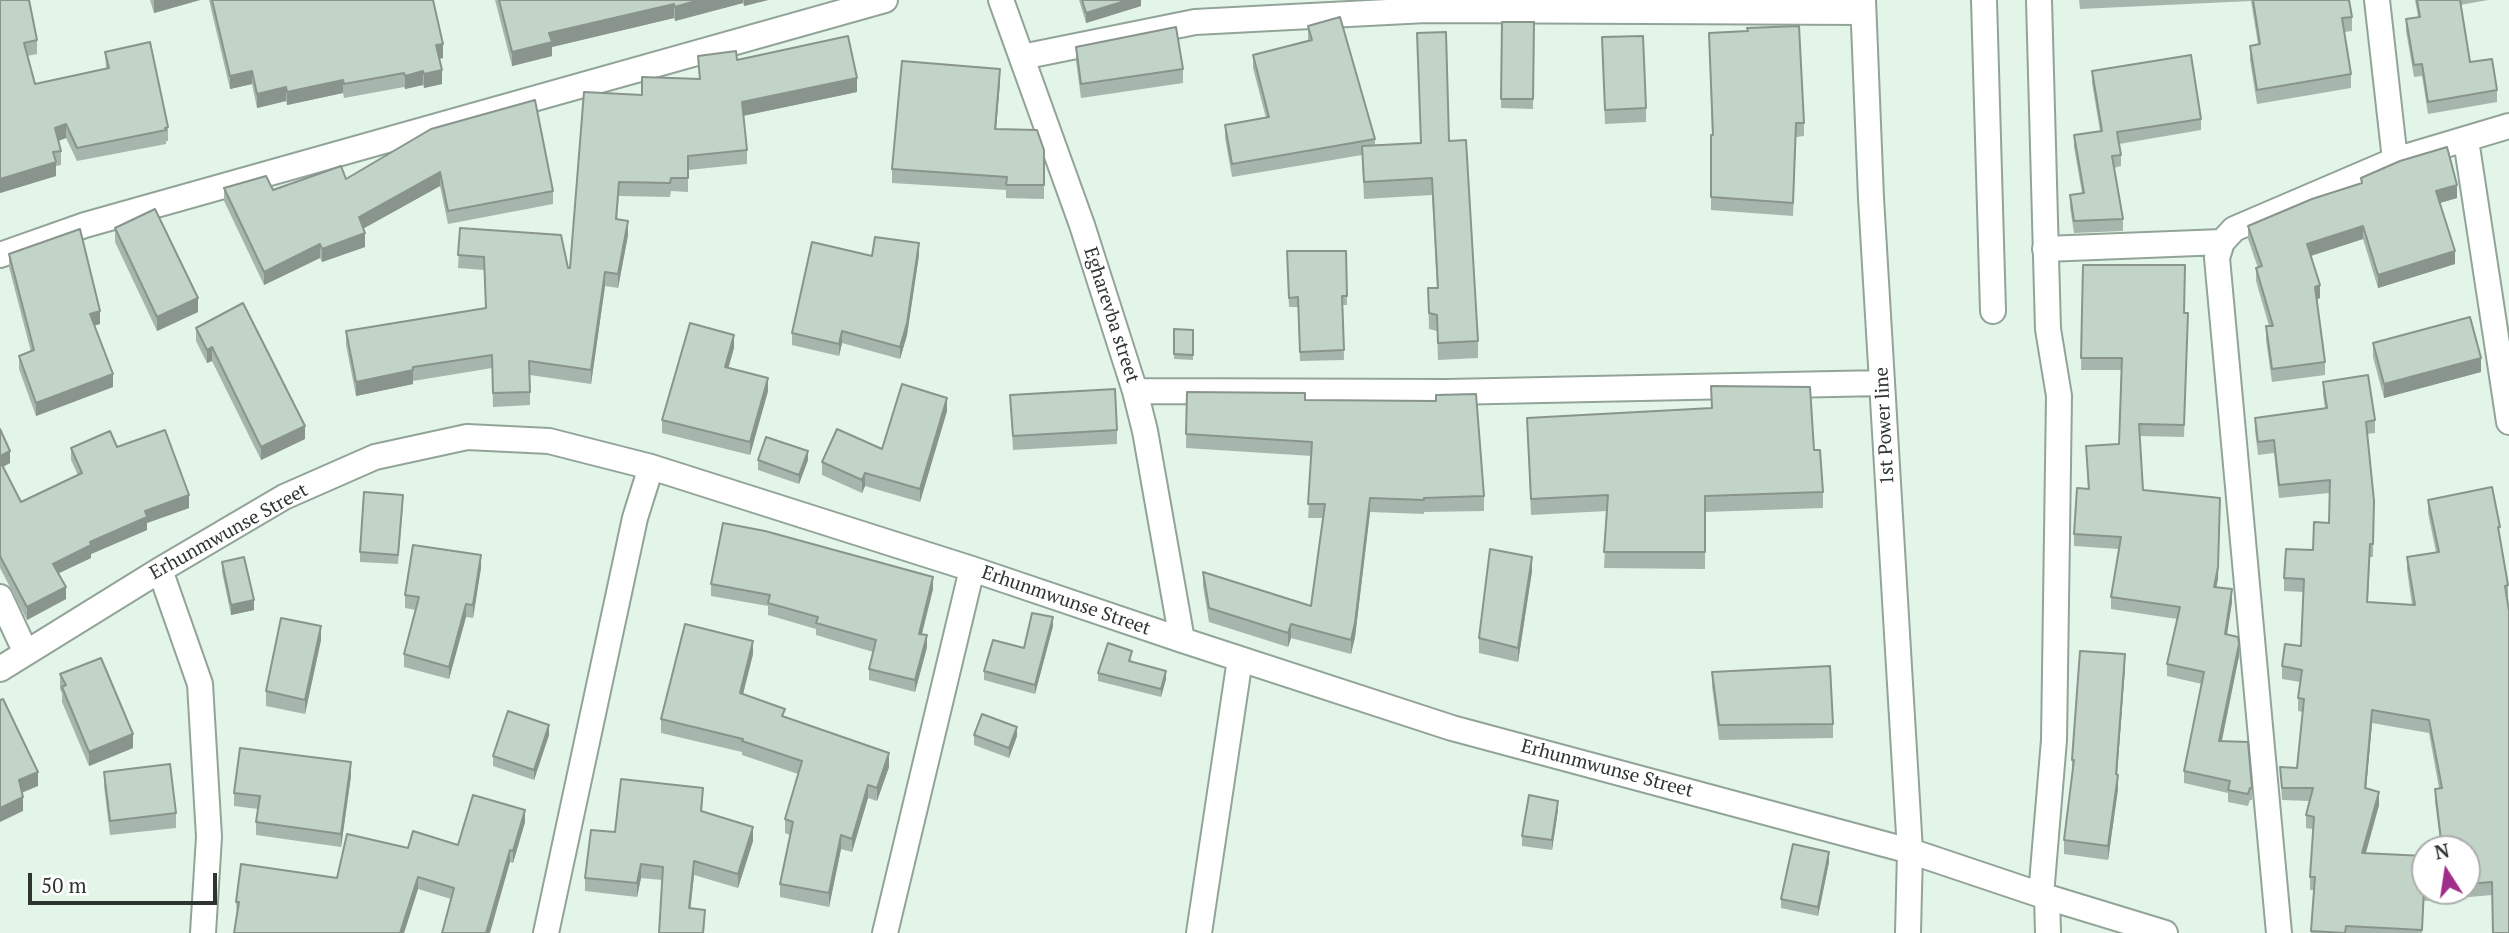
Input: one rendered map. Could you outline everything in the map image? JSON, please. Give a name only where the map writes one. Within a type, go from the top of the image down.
[{"type":"street","points":[[0,255],[85,225],[885,0]]},
{"type":"street","name":"Egharevba street","points":[[1001,0],[1082,225],[1135,391],[1145,431],[1182,640]]},
{"type":"street","points":[[1984,0],[1993,311]]},
{"type":"street","points":[[2039,0],[2048,329],[2059,396],[2054,740],[2044,896],[2048,933]]},
{"type":"street","points":[[2377,0],[2395,160]]},
{"type":"street","points":[[1022,57],[1195,22],[1426,10],[1863,6]]},
{"type":"street","name":"1st Power line","points":[[1863,6],[1871,198],[1910,851],[1908,933]]},
{"type":"street","points":[[2279,933],[2217,258],[2222,242],[2234,229],[2395,160],[2509,126]]},
{"type":"street","points":[[2466,140],[2507,386],[2509,422]]},
{"type":"street","points":[[2045,249],[2222,242]]},
{"type":"street","points":[[1135,391],[1447,392],[1882,383]]},
{"type":"street","name":"Erhunmwunse Street","points":[[0,669],[284,497],[375,457],[467,437],[550,441],[651,467],[972,569],[1452,728],[1910,851],[2165,933]]},
{"type":"street","points":[[546,933],[635,518],[651,467]]},
{"type":"street","points":[[885,933],[972,569]]},
{"type":"street","points":[[160,570],[200,684],[209,837],[203,933]]},
{"type":"street","points":[[0,597],[26,653]]},
{"type":"street","points":[[1199,933],[1240,659]]},
{"type":"building","points":[[0,0],[29,0],[37,40],[24,43],[35,84],[109,68],[105,52],[150,42],[168,127],[166,130],[77,148],[66,124],[55,128],[61,151],[53,152],[56,162],[0,179]]},
{"type":"building","points":[[212,0],[433,0],[443,44],[436,45],[442,70],[405,76],[404,73],[344,84],[343,80],[287,92],[286,87],[257,94],[252,71],[230,76]]},
{"type":"building","points":[[499,0],[699,0],[549,33],[552,42],[512,52]]},
{"type":"building","points":[[1082,0],[1128,0],[1086,13]]},
{"type":"building","points":[[2253,0],[2349,0],[2352,17],[2342,18],[2351,74],[2257,90],[2250,46],[2260,44]]},
{"type":"building","points":[[2417,0],[2460,0],[2470,62],[2492,59],[2497,90],[2428,102],[2422,64],[2414,65],[2406,19],[2420,17]]},
{"type":"building","points":[[1340,17],[1375,139],[1232,164],[1225,125],[1269,117],[1253,55],[1312,40],[1308,26]]},
{"type":"building","points":[[1502,22],[1534,22],[1533,99],[1501,99]]},
{"type":"building","points":[[1799,26],[1804,123],[1796,123],[1793,203],[1711,197],[1713,135],[1709,33]]},
{"type":"building","points":[[1176,27],[1183,69],[1081,84],[1076,47]]},
{"type":"building","points":[[1446,32],[1449,141],[1466,140],[1478,341],[1438,343],[1437,315],[1429,313],[1428,288],[1438,288],[1432,178],[1364,182],[1362,146],[1421,143],[1417,33]]},
{"type":"building","points":[[848,36],[857,78],[742,102],[747,150],[688,156],[688,178],[671,178],[670,183],[619,182],[616,219],[628,221],[618,274],[605,272],[591,370],[529,361],[530,392],[493,393],[492,355],[413,367],[413,370],[356,382],[346,331],[486,308],[484,257],[458,255],[460,228],[561,235],[570,268],[584,92],[642,95],[642,77],[700,79],[698,56],[736,51],[737,60]]},
{"type":"building","points":[[1643,36],[1646,108],[1605,110],[1602,37]]},
{"type":"building","points":[[2191,55],[2201,119],[2117,132],[2121,155],[2112,156],[2123,219],[2074,221],[2070,195],[2084,193],[2074,135],[2102,131],[2092,71]]},
{"type":"building","points":[[902,61],[1000,69],[995,129],[1037,130],[1044,150],[1044,185],[1006,185],[1007,177],[892,169]]},
{"type":"building","points":[[535,100],[553,191],[448,211],[440,172],[359,217],[365,233],[322,249],[320,244],[264,272],[224,188],[266,176],[273,190],[341,166],[346,179],[431,129]]},
{"type":"building","points":[[2447,147],[2457,185],[2436,191],[2455,251],[2378,275],[2363,226],[2307,244],[2320,285],[2315,287],[2325,362],[2272,369],[2266,326],[2273,326],[2256,268],[2262,266],[2248,226],[2312,199],[2362,183],[2361,178],[2400,161]]},
{"type":"building","points":[[155,209],[198,298],[157,317],[115,228]]},
{"type":"building","points":[[80,229],[100,311],[90,314],[113,374],[36,403],[19,356],[34,350],[9,254]]},
{"type":"building","points":[[875,237],[919,243],[907,323],[900,347],[842,331],[839,344],[792,333],[812,242],[872,256]]},
{"type":"building","points":[[1287,251],[1346,251],[1347,296],[1342,296],[1344,350],[1300,352],[1298,297],[1289,298]]},
{"type":"building","points":[[2083,265],[2185,265],[2184,313],[2188,313],[2184,425],[2139,424],[2143,490],[2220,498],[2218,567],[2214,587],[2232,589],[2225,634],[2238,637],[2239,644],[2219,741],[2248,742],[2252,788],[2248,794],[2228,790],[2230,781],[2184,771],[2204,672],[2167,664],[2180,607],[2111,597],[2121,537],[2074,534],[2077,488],[2089,489],[2086,446],[2119,444],[2122,358],[2081,358]]},
{"type":"building","points":[[243,303],[305,426],[261,447],[212,347],[207,350],[196,328]]},
{"type":"building","points":[[2470,317],[2481,358],[2384,384],[2373,343]]},
{"type":"building","points":[[690,323],[734,335],[725,367],[768,378],[750,442],[662,420]]},
{"type":"building","points":[[1174,329],[1193,330],[1193,355],[1174,354]]},
{"type":"building","points":[[2368,375],[2375,420],[2366,422],[2374,501],[2367,602],[2415,605],[2407,557],[2439,552],[2428,500],[2492,487],[2508,585],[2505,586],[2509,611],[2509,933],[2493,933],[2492,882],[2481,883],[2481,835],[2440,835],[2435,789],[2442,788],[2429,720],[2372,710],[2365,788],[2379,792],[2362,853],[2411,855],[2411,905],[2423,905],[2422,930],[2346,926],[2345,933],[2311,931],[2315,877],[2310,877],[2314,817],[2306,815],[2313,788],[2282,788],[2280,767],[2297,768],[2304,699],[2298,698],[2302,670],[2282,666],[2285,644],[2301,646],[2304,579],[2284,578],[2286,549],[2313,550],[2314,522],[2329,523],[2330,480],[2279,485],[2274,440],[2258,442],[2255,418],[2327,408],[2323,382]]},
{"type":"building","points":[[902,384],[947,398],[920,489],[865,473],[862,480],[822,462],[837,429],[882,449]]},
{"type":"building","points":[[1711,386],[1810,387],[1814,450],[1820,450],[1823,492],[1705,496],[1705,552],[1604,552],[1608,495],[1531,499],[1527,418],[1712,408]]},
{"type":"building","points":[[1115,389],[1117,430],[1013,436],[1010,395]]},
{"type":"building","points":[[1187,392],[1305,393],[1305,400],[1436,401],[1436,395],[1476,394],[1484,496],[1424,500],[1370,498],[1351,640],[1291,624],[1288,633],[1209,608],[1203,572],[1311,606],[1325,504],[1308,504],[1312,442],[1186,434]]},
{"type":"building","points":[[0,429],[10,451],[0,456]]},
{"type":"building","points":[[165,430],[189,495],[145,511],[147,517],[90,542],[91,545],[53,564],[66,587],[27,607],[0,556],[0,461],[21,502],[82,473],[71,448],[110,431],[117,447]]},
{"type":"building","points":[[766,437],[808,451],[799,475],[758,460]]},
{"type":"building","points":[[364,492],[403,495],[398,555],[360,552]]},
{"type":"building","points":[[723,523],[765,531],[933,577],[919,634],[927,635],[915,680],[869,669],[876,640],[816,623],[818,617],[768,603],[770,595],[711,584]]},
{"type":"building","points":[[413,545],[481,555],[473,605],[466,604],[449,667],[404,654],[419,597],[405,595]]},
{"type":"building","points":[[1490,549],[1532,557],[1518,648],[1479,638]]},
{"type":"building","points":[[244,557],[254,600],[231,605],[222,562]]},
{"type":"building","points":[[1032,613],[1053,617],[1035,685],[984,671],[993,640],[1024,648]]},
{"type":"building","points":[[281,618],[321,626],[305,700],[266,691]]},
{"type":"building","points":[[685,624],[753,641],[740,693],[785,709],[782,716],[889,753],[877,788],[868,785],[852,839],[841,835],[829,893],[780,884],[793,822],[785,819],[802,761],[742,741],[743,739],[661,719]]},
{"type":"building","points":[[1108,643],[1132,651],[1129,661],[1166,671],[1161,689],[1098,673]]},
{"type":"building","points":[[2080,651],[2125,654],[2118,775],[2108,846],[2064,840],[2074,760]]},
{"type":"building","points":[[101,658],[133,734],[89,752],[62,687],[66,685],[60,674]]},
{"type":"building","points":[[1830,666],[1833,724],[1719,725],[1712,672]]},
{"type":"building","points":[[3,699],[38,772],[19,780],[23,797],[0,808],[0,700]]},
{"type":"building","points":[[508,711],[549,725],[534,770],[493,756]]},
{"type":"building","points":[[982,714],[1017,727],[1009,748],[974,735]]},
{"type":"building","points":[[240,748],[351,762],[341,834],[256,822],[260,796],[234,793]]},
{"type":"building","points":[[170,764],[176,813],[110,821],[104,772]]},
{"type":"building","points":[[621,779],[703,788],[701,811],[753,827],[738,874],[694,861],[689,908],[705,910],[703,933],[659,933],[663,867],[641,864],[637,883],[585,878],[591,830],[615,832]]},
{"type":"building","points":[[473,795],[525,810],[513,851],[510,850],[486,933],[442,933],[454,888],[418,877],[400,933],[234,933],[241,864],[337,878],[347,834],[408,848],[413,831],[458,845]]},
{"type":"building","points":[[1529,795],[1558,801],[1552,840],[1522,836]]},
{"type":"building","points":[[1793,844],[1829,852],[1818,907],[1781,899]]}]
